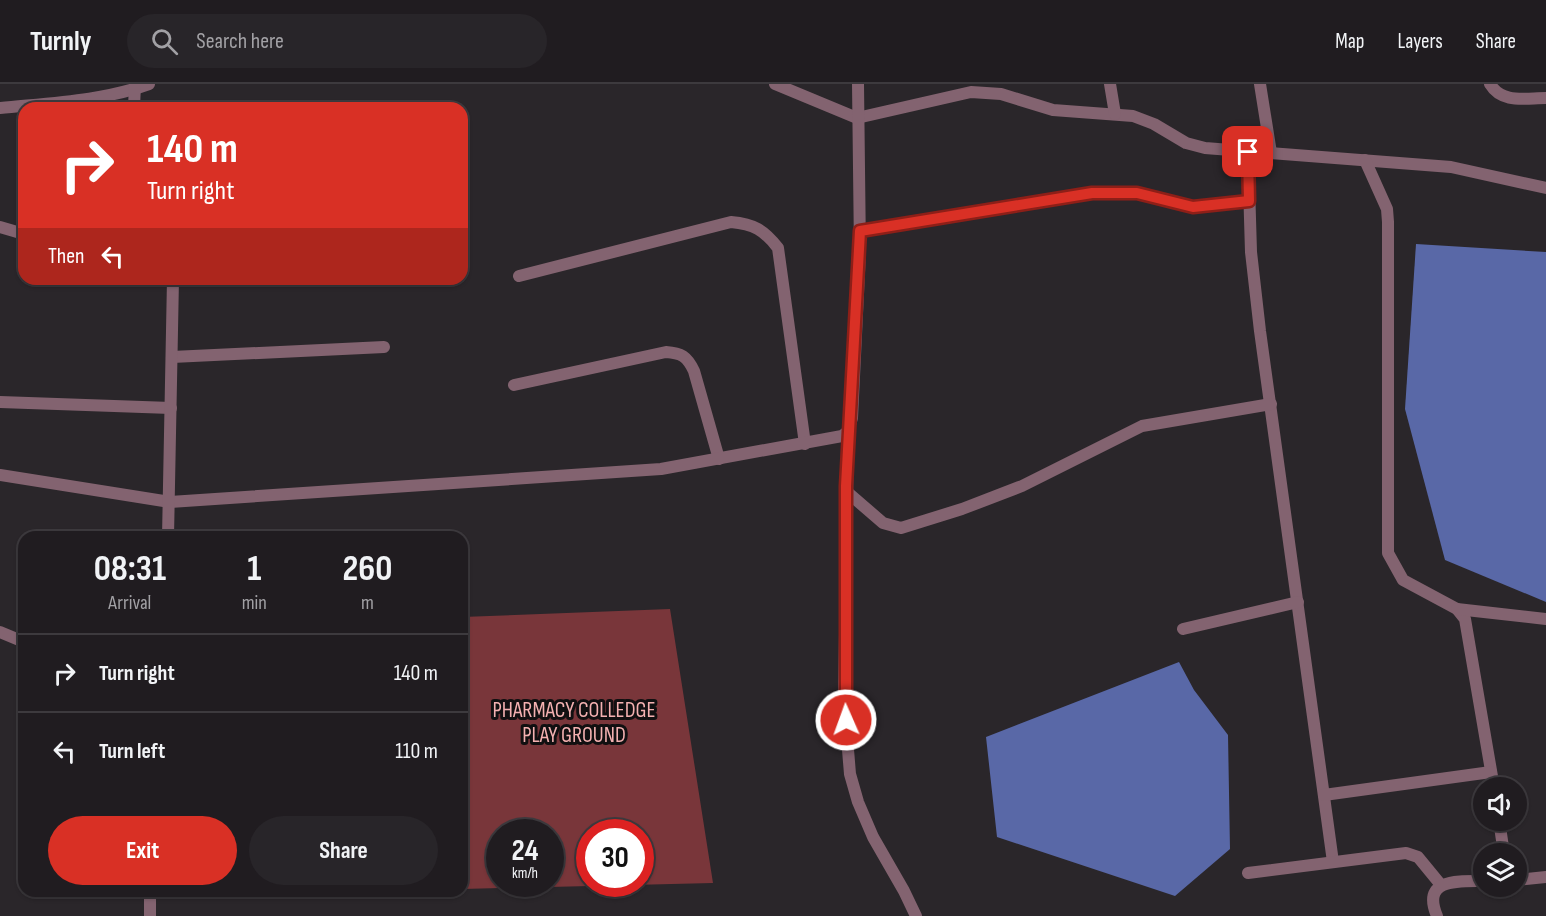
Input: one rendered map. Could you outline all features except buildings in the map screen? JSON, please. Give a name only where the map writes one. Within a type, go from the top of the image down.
[{"type":"street","points":[[39,102],[149,84]]},
{"type":"street","points":[[775,84],[858,118],[952,96],[986,92],[1001,94],[1053,110],[1133,116],[1154,124],[1170,135],[1205,148],[1451,167],[1546,188]]},
{"type":"street","points":[[858,84],[860,231],[852,418],[848,431],[844,701],[850,774],[858,802],[873,837],[916,916]]},
{"type":"street","points":[[1110,84],[1114,114]]},
{"type":"street","points":[[1260,84],[1271,153]]},
{"type":"street","points":[[1490,84],[1497,95],[1506,99],[1546,98]]},
{"type":"street","points":[[134,102],[135,87]]},
{"type":"street","points":[[0,108],[18,105]]},
{"type":"street","points":[[1248,152],[1251,252],[1332,862]]},
{"type":"street","points":[[1365,160],[1387,209],[1388,222],[1388,553],[1402,580],[1457,609],[1546,619]]},
{"type":"street","points":[[860,231],[1092,193],[1137,193],[1193,207],[1249,201]]},
{"type":"street","points":[[519,276],[731,222],[748,224],[764,230],[778,248],[805,444]]},
{"type":"street","points":[[0,227],[18,232]]},
{"type":"street","points":[[168,531],[172,285]]},
{"type":"street","points":[[172,357],[384,347]]},
{"type":"street","points":[[514,385],[666,352],[680,353],[689,360],[694,370],[719,459]]},
{"type":"street","points":[[0,402],[171,408]]},
{"type":"street","points":[[846,491],[884,523],[900,528],[962,509],[1022,486],[1150,423],[1271,404]]},
{"type":"street","points":[[0,475],[170,502],[661,469],[835,439],[848,431]]},
{"type":"street","points":[[1183,629],[1298,602]]},
{"type":"street","points":[[1457,609],[1468,628],[1492,777]]},
{"type":"street","points":[[0,632],[18,640]]},
{"type":"street","points":[[1324,795],[1491,772]]},
{"type":"street","points":[[1248,873],[1406,853],[1418,857],[1441,885]]},
{"type":"street","points":[[1527,879],[1546,877]]},
{"type":"street","points":[[1437,916],[1433,907],[1435,892],[1441,885],[1473,881]]},
{"type":"street","points":[[150,897],[150,916]]},
{"type":"green space","name":"PHARMACY COLLEDGE PLAY GROUND","points":[[670,609],[713,883],[654,884],[654,819],[576,819],[576,886],[564,887],[564,819],[486,819],[486,888],[468,889],[468,617]]},
{"type":"water","points":[[1416,244],[1546,252],[1546,602],[1445,560],[1405,409]]},
{"type":"water","points":[[1179,662],[1194,690],[1228,735],[1230,849],[1175,896],[997,837],[986,737]]},
{"type":"route","points":[[846,720],[844,701],[846,486],[848,431],[852,418],[860,231],[1092,193],[1147,194],[1193,207],[1249,201],[1248,152]]}]
